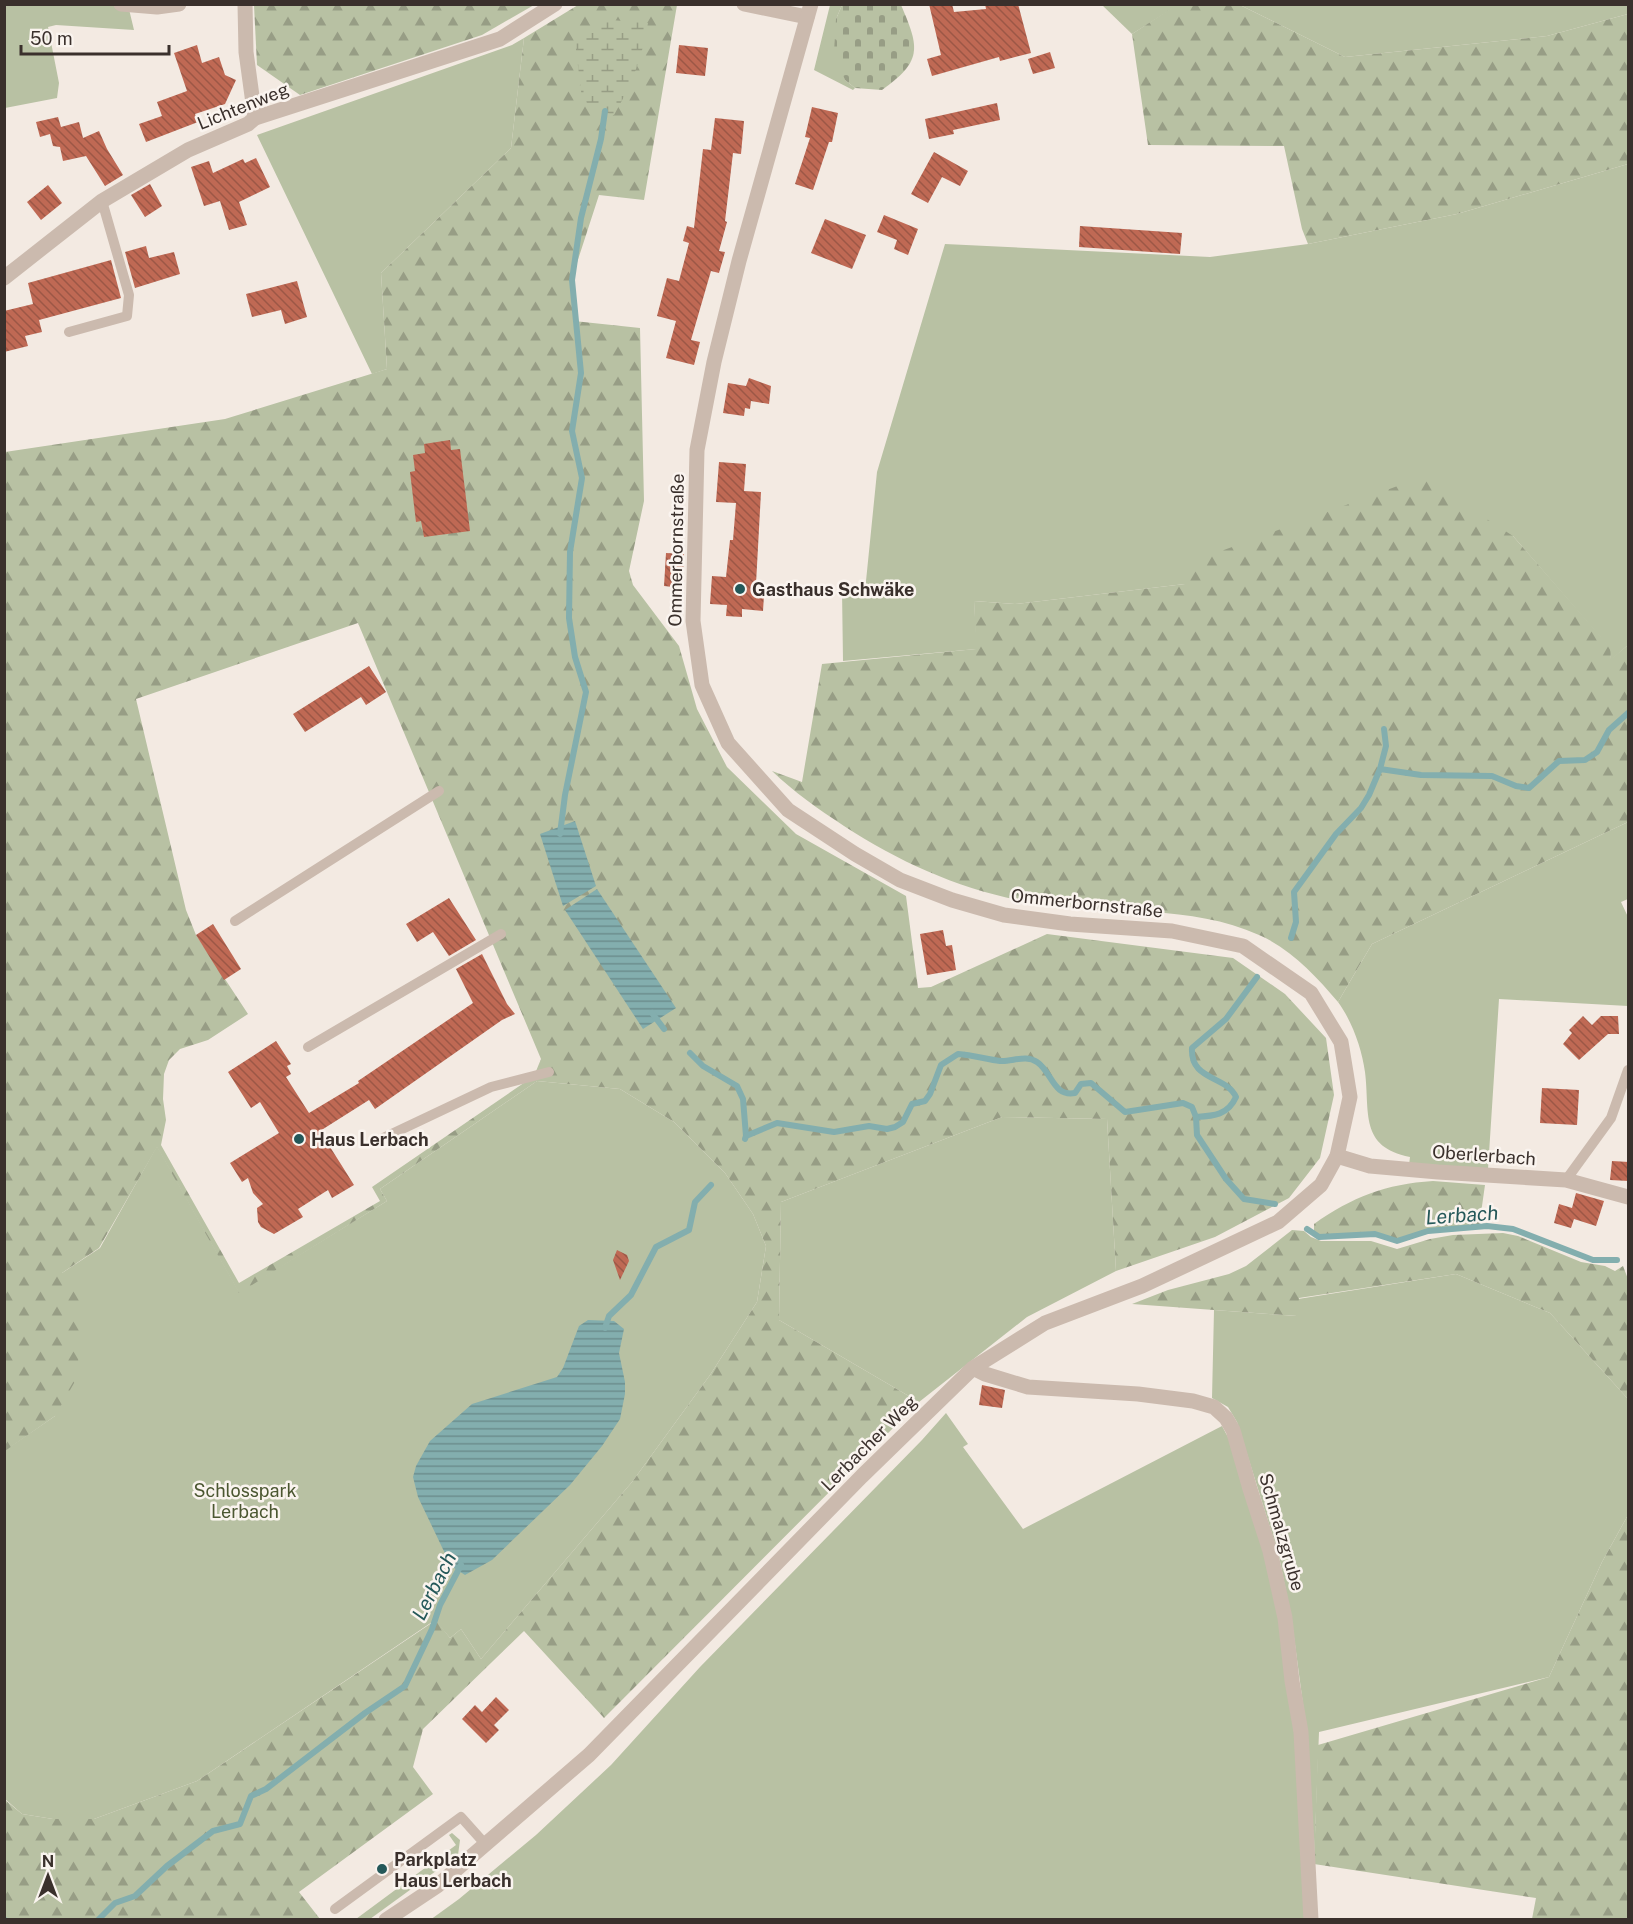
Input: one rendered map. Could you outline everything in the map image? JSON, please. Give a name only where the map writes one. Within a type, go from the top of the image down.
[{"type":"street","points":[[122,4],[157,7],[179,4]]},
{"type":"street","points":[[245,4],[246,52],[255,118]]},
{"type":"street","name":"Lichtenweg","points":[[4,278],[102,201],[188,150],[248,124],[255,118],[500,39],[555,4]]},
{"type":"street","points":[[744,4],[809,11]]},
{"type":"street","name":"Ommerbornstraße","points":[[809,11],[739,261],[714,362],[697,450],[693,621],[702,685],[728,743],[788,810],[855,854],[900,880],[952,900],[1004,915],[1070,924],[1172,931],[1243,946],[1311,993],[1341,1042],[1350,1097],[1337,1156]]},
{"type":"street","name":"Oberlerbach","points":[[1337,1156],[1370,1166],[1566,1180],[1629,1197]]},
{"type":"street","name":"Lerbacher Weg","points":[[386,1920],[437,1886],[589,1755],[862,1476],[973,1368],[1044,1323],[1142,1286],[1278,1222],[1321,1185],[1337,1156]]},
{"type":"street","name":"Schmalzgrube","points":[[973,1368],[1028,1387],[1138,1394],[1193,1401],[1214,1407],[1226,1418],[1233,1430],[1270,1551],[1285,1618],[1301,1732],[1311,1920]]},
{"type":"lane","points":[[69,332],[127,316],[129,295],[102,201]]},
{"type":"lane","points":[[235,921],[439,791]]},
{"type":"lane","points":[[308,1047],[501,934]]},
{"type":"lane","points":[[1566,1180],[1611,1118],[1629,1070]]},
{"type":"lane","points":[[379,1140],[490,1087],[549,1072]]},
{"type":"lane","points":[[336,1909],[461,1817],[486,1845]]},
{"type":"green space","points":[[254,4],[534,5],[482,35],[300,95],[257,65]]},
{"type":"green space","points":[[1178,4],[1240,5],[1345,57],[1547,36],[1628,14],[1628,164],[1457,214],[1308,244],[1302,229],[1284,146],[1148,145],[1132,34]]},
{"type":"green space","points":[[1628,4],[1628,14],[1547,36],[1345,57],[1240,5]]},
{"type":"green space","points":[[5,5],[128,5],[134,30],[56,25],[48,27],[59,83],[57,98],[5,108]]},
{"type":"green space","points":[[578,5],[677,5],[644,200],[599,195],[573,275],[574,321],[640,328],[644,501],[629,571],[633,585],[679,646],[697,709],[727,767],[796,834],[906,896],[918,988],[931,987],[1047,934],[1233,958],[1285,994],[1326,1038],[1334,1095],[1320,1158],[1289,1198],[1215,1237],[1116,1271],[1107,1119],[1002,1117],[781,1202],[779,1320],[919,1402],[604,1718],[524,1631],[423,1729],[413,1767],[433,1794],[299,1892],[320,1919],[5,1919],[4,1799],[22,1814],[53,1819],[94,1819],[197,1781],[436,1620],[450,1638],[461,1629],[481,1659],[632,1482],[710,1375],[757,1302],[766,1246],[753,1214],[725,1173],[674,1122],[620,1089],[537,1081],[380,1189],[387,1201],[239,1293],[157,1147],[99,1248],[62,1273],[83,1302],[77,1378],[55,1416],[5,1451],[5,452],[225,419],[387,369],[381,273],[511,148],[524,38]],"holes":[[[358,623],[541,1059],[534,1076],[372,1187],[380,1201],[239,1283],[161,1145],[166,1120],[163,1099],[164,1074],[169,1060],[180,1049],[208,1040],[248,1014],[196,935],[186,910],[136,699]]]},
{"type":"green space","points":[[830,5],[842,5],[836,19],[845,80],[855,88],[853,90],[814,70]]},
{"type":"green space","points":[[842,5],[901,5],[912,33],[914,53],[905,71],[882,90],[855,88],[845,80],[834,52],[836,19]]},
{"type":"green space","points":[[1102,5],[1178,5],[1132,34]]},
{"type":"green space","points":[[611,20],[648,23],[636,71],[614,115],[596,110],[582,99],[575,41],[590,29]]},
{"type":"green space","points":[[524,38],[511,148],[381,273],[387,369],[372,374],[257,135],[512,45]]},
{"type":"green space","points":[[1628,164],[1628,645],[1611,660],[1609,647],[1513,536],[1185,584],[1015,604],[974,601],[977,649],[843,661],[842,590],[865,591],[877,472],[945,244],[1210,257],[1308,244],[1457,214]]},
{"type":"green space","points":[[1422,477],[1513,536],[1610,647],[1611,659],[1628,645],[1628,822],[1372,944],[1338,1002],[1292,955],[1271,941],[1233,925],[1179,914],[1040,904],[987,893],[938,876],[890,853],[844,826],[806,800],[772,771],[802,782],[822,664],[976,649],[974,601],[1015,604],[1185,584],[1186,564]]},
{"type":"green space","points":[[1628,822],[1628,899],[1621,902],[1628,917],[1628,1006],[1499,999],[1488,1169],[1409,1165],[1410,1157],[1382,1145],[1370,1126],[1361,1054],[1352,1026],[1338,1002],[1372,944]]},
{"type":"green space","name":"Schlosspark Lerbach","points":[[537,1081],[620,1089],[674,1122],[725,1173],[753,1214],[766,1246],[757,1302],[710,1375],[632,1482],[481,1659],[461,1629],[450,1638],[435,1620],[197,1781],[94,1819],[53,1819],[22,1814],[5,1799],[4,1451],[55,1416],[62,1273],[100,1248],[157,1146],[239,1292],[387,1201],[380,1189]]},
{"type":"green space","points":[[1002,1117],[1107,1119],[1116,1271],[1027,1317],[919,1402],[779,1320],[781,1202]]},
{"type":"green space","points":[[1433,1181],[1485,1185],[1479,1227],[1428,1231],[1399,1241],[1370,1234],[1323,1238],[1310,1231],[1314,1230],[1314,1224],[1356,1199],[1400,1185]]},
{"type":"green space","points":[[1292,1230],[1304,1231],[1321,1241],[1371,1241],[1397,1249],[1453,1235],[1503,1233],[1518,1236],[1581,1262],[1605,1266],[1615,1271],[1623,1266],[1628,1279],[1628,1399],[1550,1313],[1456,1274],[1299,1298],[1297,1316],[1132,1304],[1168,1290],[1229,1274],[1246,1266]]},
{"type":"green space","points":[[1456,1274],[1550,1313],[1628,1399],[1628,1515],[1602,1562],[1549,1677],[1319,1732],[1314,1864],[1307,1734],[1292,1622],[1279,1556],[1237,1422],[1228,1407],[1212,1398],[1214,1310],[1296,1316],[1298,1299]]},
{"type":"green space","points":[[946,1413],[968,1444],[963,1447],[1023,1529],[1222,1426],[1230,1441],[1260,1529],[1277,1603],[1295,1737],[1306,1917],[1302,1920],[430,1920],[536,1835],[611,1765],[700,1667]]},
{"type":"green space","points":[[1628,1515],[1628,1919],[1532,1919],[1536,1898],[1314,1864],[1318,1745],[1549,1677],[1602,1562]]},
{"type":"green space","points":[[452,1833],[460,1840],[458,1855],[370,1919],[356,1919],[456,1845],[449,1835]]},
{"type":"water","points":[[575,821],[596,886],[563,906],[540,834]]},
{"type":"water","points":[[597,889],[676,1008],[643,1029],[565,910]]},
{"type":"water","points":[[588,1320],[614,1321],[624,1329],[619,1353],[625,1382],[620,1419],[602,1446],[570,1485],[492,1560],[465,1575],[451,1566],[418,1497],[413,1477],[416,1466],[430,1441],[472,1404],[557,1377],[563,1368],[579,1326]]},
{"type":"building","points":[[929,4],[952,4],[954,12],[986,9],[985,4],[1018,4],[1031,53],[1000,61],[999,57],[932,76],[927,59],[941,55]]},
{"type":"building","points":[[197,45],[202,63],[219,57],[225,75],[236,80],[225,104],[195,114],[198,122],[146,142],[139,124],[162,116],[157,102],[187,91],[174,53]]},
{"type":"building","points":[[679,45],[708,48],[705,76],[676,73]]},
{"type":"building","points":[[1050,52],[1055,68],[1033,74],[1028,59]]},
{"type":"building","points":[[997,103],[1000,120],[953,130],[954,134],[929,139],[925,119]]},
{"type":"building","points":[[812,107],[838,113],[832,142],[829,142],[813,190],[795,184],[810,138],[805,137]]},
{"type":"building","points":[[58,117],[61,127],[79,122],[83,138],[99,131],[123,175],[105,186],[86,156],[63,161],[60,147],[53,146],[50,134],[40,137],[36,122]]},
{"type":"building","points":[[715,118],[744,121],[741,154],[733,153],[725,221],[727,222],[719,251],[725,252],[719,273],[711,271],[691,340],[700,342],[694,365],[666,358],[676,321],[657,316],[667,278],[679,281],[689,243],[683,241],[687,226],[694,228],[703,149],[711,150]]},
{"type":"building","points":[[934,152],[968,171],[960,186],[942,177],[928,203],[911,194]]},
{"type":"building","points":[[256,158],[270,187],[239,202],[247,225],[229,230],[220,201],[204,206],[191,167],[209,161],[213,173],[243,159],[245,163]]},
{"type":"building","points":[[150,184],[162,206],[145,217],[131,195]]},
{"type":"building","points":[[48,185],[62,203],[41,220],[27,202]]},
{"type":"building","points":[[884,215],[918,229],[908,255],[894,249],[897,240],[877,232]]},
{"type":"building","points":[[825,219],[866,235],[852,269],[811,253]]},
{"type":"building","points":[[1080,226],[1182,233],[1180,254],[1079,247]]},
{"type":"building","points":[[146,246],[149,258],[174,252],[180,274],[135,288],[125,252]]},
{"type":"building","points":[[111,260],[121,298],[39,320],[42,332],[25,336],[28,346],[4,352],[4,311],[33,304],[28,283]]},
{"type":"building","points":[[297,281],[307,317],[285,324],[281,310],[252,317],[246,294]]},
{"type":"building","points":[[749,378],[771,386],[769,404],[751,401],[750,409],[745,408],[744,416],[723,413],[728,383],[746,386]]},
{"type":"building","points":[[450,440],[451,450],[460,449],[470,531],[424,537],[421,521],[416,522],[410,472],[415,471],[413,455],[425,453],[424,444]]},
{"type":"building","points":[[719,462],[746,464],[744,491],[761,492],[756,584],[761,584],[761,594],[764,595],[763,611],[742,609],[742,617],[726,616],[727,605],[710,604],[712,576],[726,577],[730,540],[733,540],[736,503],[716,502]]},
{"type":"building","points":[[666,553],[684,554],[682,588],[664,586]]},
{"type":"building","points":[[369,666],[386,692],[366,705],[361,697],[305,732],[293,714]]},
{"type":"building","points":[[449,898],[476,940],[449,956],[433,932],[417,942],[406,924]]},
{"type":"building","points":[[213,924],[241,969],[224,980],[196,935]]},
{"type":"building","points":[[943,930],[946,946],[952,945],[956,970],[927,975],[920,934]]},
{"type":"building","points":[[482,954],[507,1004],[515,1014],[502,1020],[375,1109],[369,1100],[320,1131],[354,1185],[332,1198],[328,1190],[298,1209],[303,1217],[274,1234],[261,1227],[258,1222],[257,1208],[263,1204],[253,1193],[248,1178],[242,1182],[230,1163],[279,1133],[260,1102],[251,1108],[228,1072],[276,1041],[291,1064],[287,1066],[291,1074],[286,1077],[309,1113],[359,1083],[358,1081],[473,1003],[456,969]]},
{"type":"building","points":[[1583,1016],[1592,1025],[1601,1016],[1618,1016],[1619,1034],[1608,1034],[1579,1060],[1563,1044],[1572,1033],[1569,1030]]},
{"type":"building","points":[[1542,1088],[1579,1090],[1577,1125],[1540,1123]]},
{"type":"building","points":[[1612,1161],[1629,1162],[1629,1181],[1610,1180]]},
{"type":"building","points":[[1576,1193],[1604,1201],[1596,1226],[1574,1219],[1571,1228],[1554,1223],[1559,1204],[1572,1208]]},
{"type":"building","points":[[617,1250],[627,1255],[629,1261],[620,1280],[613,1260]]},
{"type":"building","points":[[982,1385],[1005,1390],[1002,1408],[979,1405]]},
{"type":"building","points":[[496,1697],[509,1710],[494,1725],[499,1730],[486,1743],[462,1719],[475,1705],[482,1712]]},
{"type":"waterway","points":[[560,834],[565,795],[586,692],[575,657],[569,618],[570,552],[582,478],[572,431],[581,373],[572,280],[581,218],[601,139],[605,111]]},
{"type":"waterway","points":[[1291,938],[1296,922],[1294,892],[1336,834],[1361,808],[1380,769],[1421,775],[1492,776],[1516,786],[1529,788],[1559,761],[1585,760],[1597,752],[1609,730],[1628,713]]},
{"type":"waterway","points":[[1380,769],[1386,746],[1384,729]]},
{"type":"waterway","points":[[1196,1117],[1225,1111],[1236,1097],[1225,1085],[1202,1072],[1193,1059],[1192,1048],[1226,1019],[1257,977]]},
{"type":"waterway","points":[[652,1013],[664,1029]]},
{"type":"waterway","points":[[690,1053],[703,1066],[737,1086],[743,1099],[746,1136]]},
{"type":"waterway","name":"Lerbach","points":[[745,1139],[746,1136],[777,1123],[834,1132],[869,1126],[887,1129],[895,1127],[903,1122],[912,1104],[925,1101],[941,1065],[958,1054],[1000,1061],[1024,1058],[1033,1060],[1042,1066],[1053,1083],[1062,1091],[1075,1093],[1081,1084],[1091,1083],[1125,1112],[1183,1103],[1192,1107],[1196,1117],[1197,1135],[1226,1179],[1244,1199],[1275,1204]]},
{"type":"waterway","name":"Lerbach","points":[[605,1328],[609,1316],[631,1295],[656,1247],[689,1230],[695,1202],[711,1185]]},
{"type":"waterway","name":"Lerbach","points":[[1307,1229],[1319,1237],[1375,1234],[1397,1241],[1428,1231],[1487,1226],[1513,1229],[1593,1260],[1617,1260]]},
{"type":"waterway","name":"Lerbach","points":[[98,1920],[115,1903],[135,1896],[167,1866],[213,1831],[240,1824],[251,1796],[266,1789],[365,1713],[405,1686],[432,1629],[440,1605],[461,1565]]},
{"type":"place","name":"Gasthaus Schwäke","points":[[740,589]]},
{"type":"place","name":"Haus Lerbach","points":[[299,1139]]},
{"type":"place","name":"Parkplatz Haus Lerbach","points":[[382,1869]]}]
